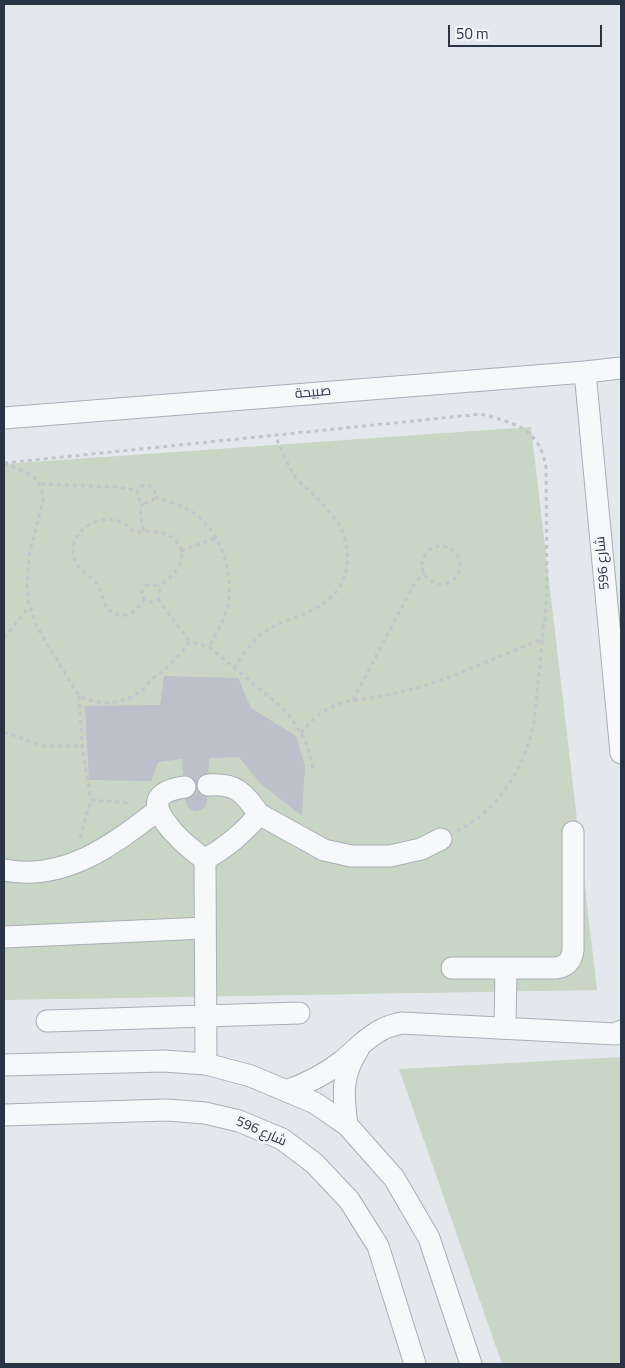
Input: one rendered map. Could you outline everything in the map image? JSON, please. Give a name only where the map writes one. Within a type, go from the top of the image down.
[{"type":"street","name":"صبيحة","points":[[4,418],[621,368]]},
{"type":"street","name":"شارع 596","points":[[585,372],[621,753]]},
{"type":"street","points":[[208,784],[233,787],[246,797],[259,814],[324,850],[351,856],[390,856],[421,849],[441,839]]},
{"type":"street","points":[[4,870],[12,872],[44,871],[75,864],[124,836],[157,808],[160,797],[167,792],[185,787]]},
{"type":"street","points":[[157,808],[162,818],[175,833],[196,854],[205,859]]},
{"type":"street","points":[[205,859],[217,853],[247,828],[259,814]]},
{"type":"street","points":[[452,968],[562,967],[568,963],[572,957],[573,832]]},
{"type":"street","points":[[205,859],[206,1064]]},
{"type":"street","points":[[4,937],[205,928]]},
{"type":"street","points":[[504,1028],[506,969]]},
{"type":"street","points":[[47,1021],[299,1013]]},
{"type":"street","points":[[286,1091],[301,1086],[329,1071],[365,1040],[384,1028],[401,1023],[616,1034],[621,1031]]},
{"type":"street","points":[[347,1125],[343,1095],[345,1080],[356,1052],[365,1040]]},
{"type":"street","points":[[4,1066],[164,1061],[206,1064],[251,1076],[315,1103],[347,1125],[394,1178],[430,1238],[471,1364]]},
{"type":"street","name":"شارع 596","points":[[4,1114],[167,1110],[205,1113],[239,1121],[282,1139],[314,1164],[349,1200],[378,1246],[415,1364]]},
{"type":"path","points":[[4,463],[481,414],[510,422],[525,430],[537,442],[546,468],[547,593],[534,723],[530,742],[523,760],[504,792],[478,818],[441,839]]},
{"type":"path","points":[[234,668],[256,639],[265,631],[329,601],[339,587],[346,570],[347,548],[340,526],[313,493],[298,481],[275,435]]},
{"type":"path","points":[[4,463],[30,474],[40,484],[43,493],[27,571],[30,606],[37,627],[79,696],[82,746],[91,800],[75,864]]},
{"type":"path","points":[[40,484],[116,487],[137,490]]},
{"type":"path","points":[[144,484],[149,484],[156,492],[155,497],[148,503],[143,503],[137,496],[137,490],[144,484]]},
{"type":"path","points":[[155,497],[183,507],[198,516],[210,530],[221,548],[226,562],[230,588],[226,613],[209,647]]},
{"type":"path","points":[[143,503],[140,508],[140,514],[144,532]]},
{"type":"path","points":[[145,599],[137,610],[127,615],[110,611],[106,606],[98,585],[79,569],[73,557],[74,543],[83,529],[97,521],[109,520],[118,521],[134,532],[154,531],[172,537],[178,544],[182,560],[174,575],[167,582],[158,586],[154,584],[145,586],[142,594],[145,599],[149,602],[158,599],[160,596],[158,586]]},
{"type":"path","points":[[181,551],[215,538]]},
{"type":"path","points":[[439,546],[446,546],[452,550],[457,554],[460,561],[458,574],[447,583],[433,582],[424,572],[422,565],[427,552],[439,546]]},
{"type":"path","points":[[352,701],[413,586],[424,572]]},
{"type":"path","points":[[158,599],[190,642],[209,647],[291,718],[307,746],[314,772]]},
{"type":"path","points":[[4,638],[30,606]]},
{"type":"path","points":[[301,733],[316,717],[329,708],[344,702],[417,688],[450,677],[542,639]]},
{"type":"path","points":[[79,696],[89,701],[111,703],[132,697],[143,690],[151,680],[162,672],[190,642]]},
{"type":"path","points":[[4,732],[43,746],[82,746]]},
{"type":"path","points":[[91,800],[157,808]]},
{"type":"green space","points":[[531,427],[597,990],[4,1000],[4,464]]},
{"type":"green space","points":[[621,1057],[621,1364],[502,1364],[399,1069]]},
{"type":"building","points":[[164,676],[238,678],[251,708],[296,736],[305,766],[302,816],[260,783],[239,757],[209,758],[207,802],[205,807],[196,811],[188,807],[186,802],[182,759],[158,762],[151,781],[89,780],[85,706],[160,705]]}]
